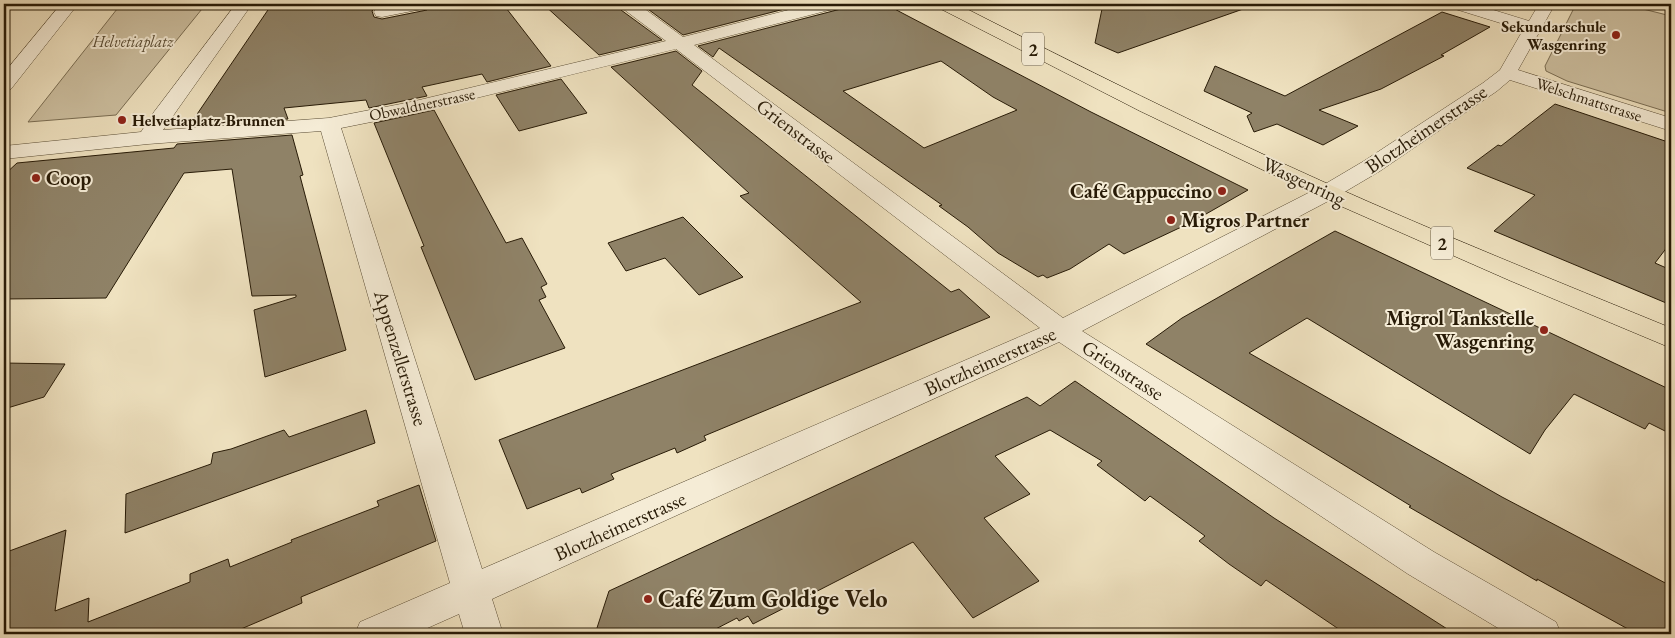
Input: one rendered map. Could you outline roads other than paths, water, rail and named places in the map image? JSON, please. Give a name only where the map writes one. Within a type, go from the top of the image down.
[{"type":"main road","name":"Wasgenring","points":[[945,4],[1154,110],[1328,192],[1671,339]]},
{"type":"street","points":[[4,85],[70,4]]},
{"type":"street","points":[[148,138],[161,116],[244,4]]},
{"type":"street","points":[[382,12],[421,4]]},
{"type":"street","name":"Grienstrasse","points":[[628,4],[1061,330],[1421,563],[1542,634]]},
{"type":"street","name":"Obwaldnerstrasse","points":[[4,153],[148,138],[329,124],[411,108],[680,44],[831,4]]},
{"type":"street","points":[[1458,4],[1533,28]]},
{"type":"street","points":[[1501,4],[1533,28]]},
{"type":"street","name":"Blotzheimerstrasse","points":[[374,634],[473,592],[1061,330],[1328,192],[1372,166],[1490,87],[1507,73],[1547,4]]},
{"type":"street","name":"Welschmattstrasse","points":[[1507,73],[1671,125]]},
{"type":"street","name":"Appenzellerstrasse","points":[[329,124],[473,592],[484,634]]},
{"type":"place","name":"Sekundarschule Wasgenring","points":[[1616,35]]},
{"type":"place","name":"Helvetiaplatz-Brunnen","points":[[122,120]]},
{"type":"place","name":"Coop","points":[[36,178]]},
{"type":"place","name":"Café Cappuccino","points":[[1222,191]]},
{"type":"place","name":"Migros Partner","points":[[1171,220]]},
{"type":"place","name":"Migrol Tankstelle Wasgenring","points":[[1544,330]]},
{"type":"place","name":"Café Zum Goldige Velo","points":[[648,599]]},
{"type":"park label","name":"Helvetiaplatz","points":[[133,41]]}]
